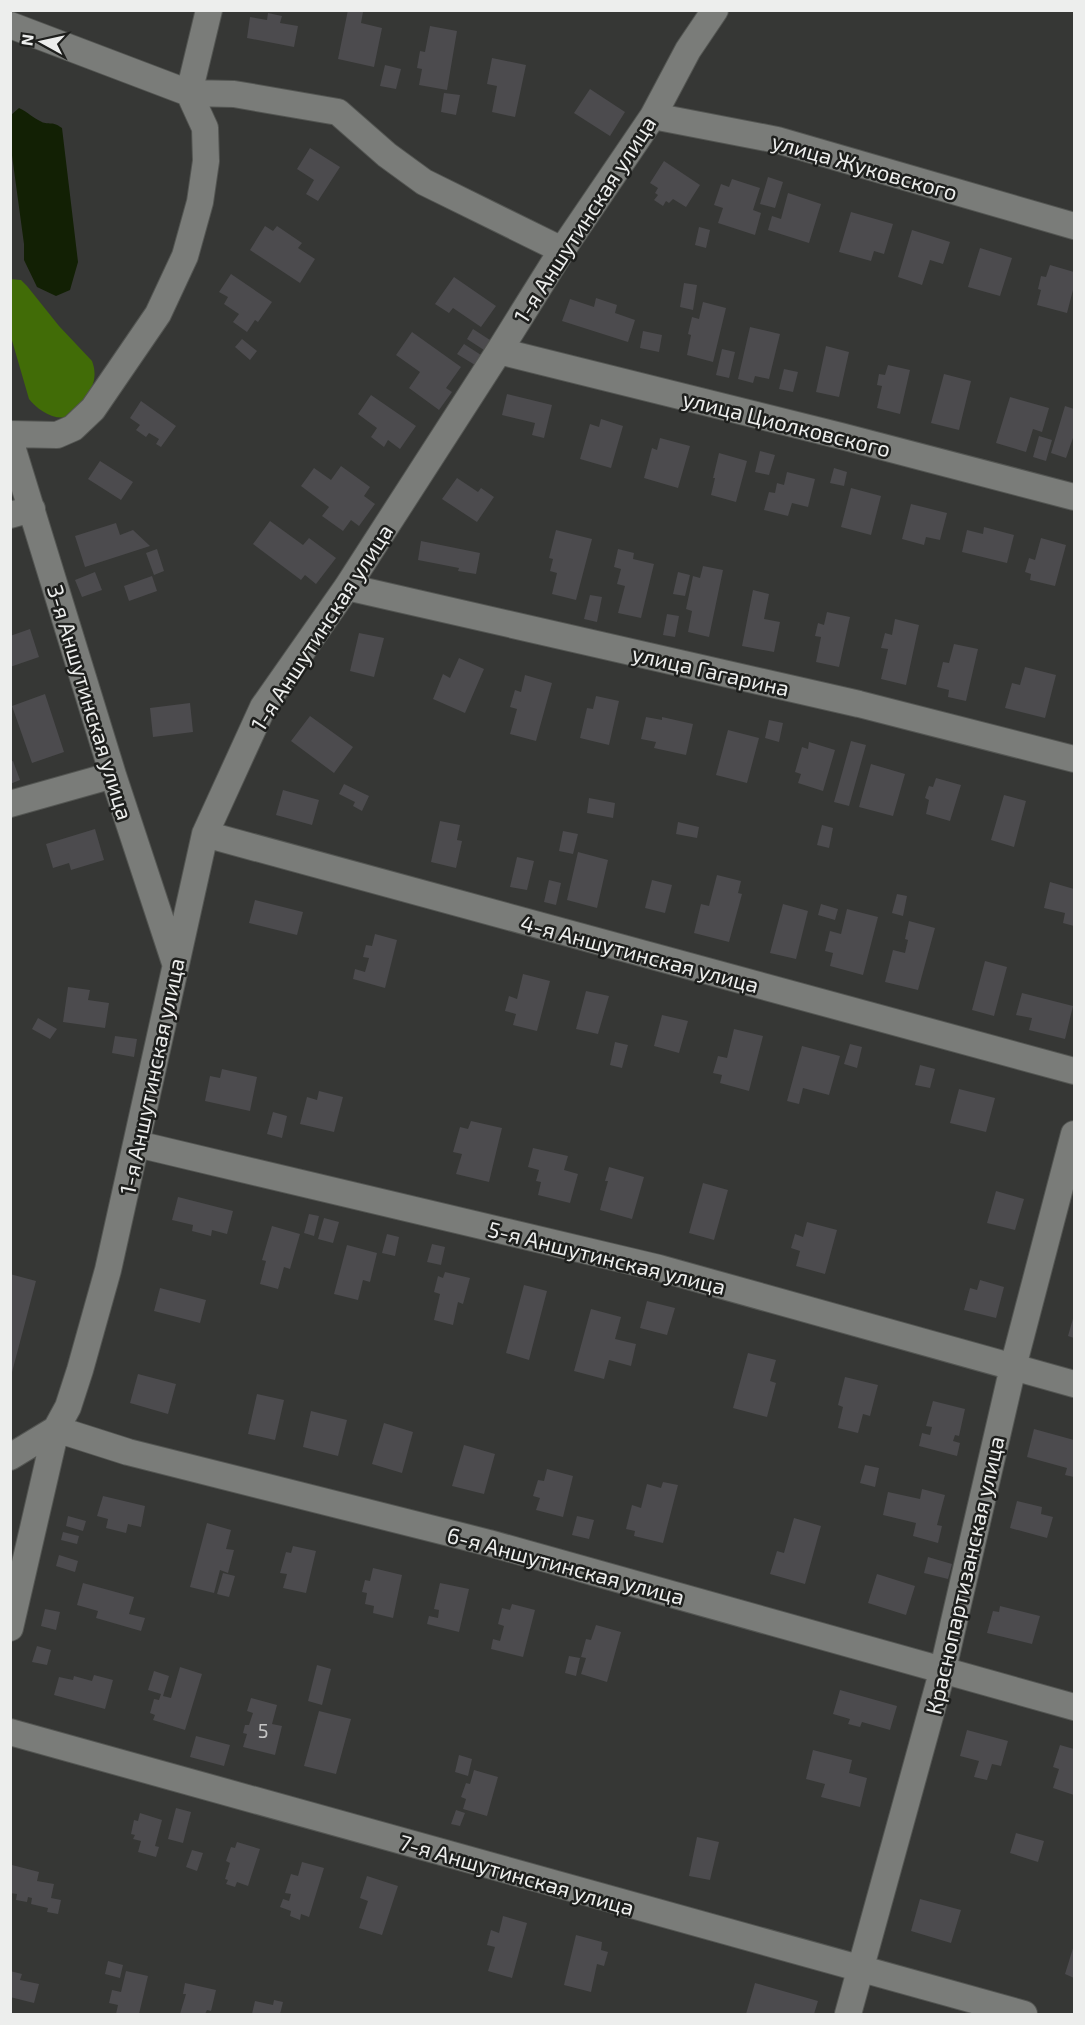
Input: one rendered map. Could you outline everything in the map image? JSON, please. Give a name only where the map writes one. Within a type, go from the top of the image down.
[{"type":"street","points":[[10,434],[57,435],[73,429],[93,409],[158,314],[185,256],[200,202],[206,160],[205,128],[189,93],[209,10]]},
{"type":"street","name":"1-я Аншутинская улица","points":[[10,1628],[56,1429],[68,1407],[81,1370],[108,1270],[205,834],[263,707],[347,587],[500,351],[562,250],[653,116],[687,50],[715,10]]},
{"type":"street","points":[[10,25],[189,93],[234,93],[338,112],[424,182],[562,250]]},
{"type":"street","name":"улица Жуковского","points":[[653,116],[777,140],[1074,226]]},
{"type":"street","name":"улица Циолковского","points":[[500,351],[1074,497]]},
{"type":"street","name":"3-я Аншутинская улица","points":[[10,440],[21,512],[113,775],[175,963]]},
{"type":"street","name":"улица Гагарина","points":[[347,587],[859,704],[1074,759]]},
{"type":"street","points":[[10,804],[113,775]]},
{"type":"street","name":"4-я Аншутинская улица","points":[[205,834],[1074,1071]]},
{"type":"street","name":"Краснопартизанская улица","points":[[848,2014],[943,1670],[1013,1367],[1074,1134]]},
{"type":"street","name":"5-я Аншутинская улица","points":[[137,1144],[659,1268],[1074,1384]]},
{"type":"street","points":[[10,1457],[56,1429]]},
{"type":"street","name":"6-я Аншутинская улица","points":[[56,1429],[128,1452],[489,1543],[1074,1707]]},
{"type":"street","name":"7-я Аншутинская улица","points":[[10,1732],[1024,2014]]},
{"type":"green space","points":[[10,279],[21,280],[27,286],[59,326],[92,361],[95,372],[92,387],[75,413],[69,416],[63,418],[50,415],[29,399],[11,337]]},
{"type":"shaded area","points":[[19,108],[43,122],[62,128],[78,262],[70,290],[56,296],[37,287],[24,260],[24,244],[11,148],[11,115]]},
{"type":"building","points":[[348,10],[363,12],[361,23],[382,28],[374,67],[338,59]]},
{"type":"building","points":[[268,13],[282,16],[280,23],[298,26],[294,47],[247,38],[250,17],[267,20]]},
{"type":"building","points":[[430,26],[457,31],[447,90],[419,85],[422,69],[417,68],[420,51],[425,52]]},
{"type":"building","points":[[492,58],[526,65],[515,117],[492,112],[497,86],[487,84]]},
{"type":"building","points":[[385,65],[401,69],[396,89],[380,86]]},
{"type":"building","points":[[590,89],[625,112],[610,136],[574,113]]},
{"type":"building","points":[[444,93],[460,95],[456,115],[441,112]]},
{"type":"building","points":[[310,148],[340,167],[318,201],[306,194],[314,180],[297,169]]},
{"type":"building","points":[[664,161],[700,185],[686,207],[673,199],[669,203],[666,201],[663,206],[654,200],[658,195],[655,193],[658,188],[650,183]]},
{"type":"building","points":[[768,177],[783,182],[775,208],[760,204]]},
{"type":"building","points":[[732,179],[760,188],[753,210],[761,213],[755,235],[718,223],[723,208],[714,205],[721,184],[729,187]]},
{"type":"building","points":[[788,193],[821,204],[809,243],[768,230],[772,216],[781,219]]},
{"type":"building","points":[[851,212],[893,224],[884,254],[874,251],[871,261],[839,252]]},
{"type":"building","points":[[265,226],[273,231],[277,226],[302,243],[298,248],[315,259],[300,283],[250,250]]},
{"type":"building","points":[[699,227],[710,230],[706,248],[695,245]]},
{"type":"building","points":[[912,230],[950,242],[943,264],[930,260],[922,285],[898,277]]},
{"type":"building","points":[[980,248],[1012,258],[1000,296],[968,287]]},
{"type":"building","points":[[1050,265],[1074,272],[1074,286],[1067,313],[1037,305],[1041,290],[1038,289],[1041,276],[1046,277]]},
{"type":"building","points":[[231,274],[272,302],[258,322],[255,320],[247,332],[233,322],[239,314],[224,304],[228,297],[219,292]]},
{"type":"building","points":[[454,277],[496,306],[481,327],[453,308],[449,313],[435,304]]},
{"type":"building","points":[[684,283],[697,285],[693,310],[680,307]]},
{"type":"building","points":[[596,298],[617,305],[615,313],[635,320],[628,342],[562,321],[570,299],[594,307]]},
{"type":"building","points":[[703,302],[726,308],[713,362],[687,355],[692,317],[699,319]]},
{"type":"building","points":[[750,327],[780,334],[769,379],[755,376],[753,383],[738,379]]},
{"type":"building","points":[[473,329],[490,340],[484,350],[467,339]]},
{"type":"building","points":[[643,331],[662,335],[659,352],[640,348]]},
{"type":"building","points":[[412,332],[461,367],[446,388],[452,392],[439,410],[409,388],[420,372],[396,355]]},
{"type":"building","points":[[242,339],[257,351],[250,360],[235,347]]},
{"type":"building","points":[[464,344],[481,355],[475,365],[457,354]]},
{"type":"building","points":[[826,346],[849,352],[839,397],[816,392]]},
{"type":"building","points":[[722,349],[735,352],[729,378],[716,375]]},
{"type":"building","points":[[888,365],[910,370],[900,414],[877,408],[882,386],[877,385],[879,374],[885,375]]},
{"type":"building","points":[[784,369],[798,372],[793,392],[779,389]]},
{"type":"building","points":[[944,374],[971,381],[959,430],[931,423]]},
{"type":"building","points":[[507,394],[552,405],[544,438],[532,435],[535,423],[502,415]]},
{"type":"building","points":[[371,395],[416,426],[400,449],[388,440],[384,447],[371,437],[377,428],[358,414]]},
{"type":"building","points":[[1010,397],[1049,408],[1042,432],[1033,429],[1026,452],[996,443]]},
{"type":"building","points":[[141,401],[176,426],[161,447],[156,444],[159,439],[149,433],[146,437],[136,430],[140,425],[130,418]]},
{"type":"building","points":[[1065,406],[1074,409],[1074,435],[1066,458],[1051,453]]},
{"type":"building","points":[[601,419],[623,426],[611,468],[580,459],[590,424],[599,427]]},
{"type":"building","points":[[1039,436],[1052,440],[1046,461],[1033,457]]},
{"type":"building","points":[[660,438],[690,446],[678,488],[644,478],[652,448],[657,450]]},
{"type":"building","points":[[760,451],[775,455],[769,475],[755,472]]},
{"type":"building","points":[[719,453],[747,461],[736,502],[711,495]]},
{"type":"building","points":[[100,461],[133,482],[121,500],[88,479]]},
{"type":"building","points":[[341,466],[370,487],[364,496],[375,504],[359,526],[351,520],[343,531],[322,516],[329,507],[301,486],[314,468],[331,480]]},
{"type":"building","points":[[834,468],[847,472],[844,486],[830,483]]},
{"type":"building","points":[[787,472],[815,479],[808,507],[792,503],[788,516],[764,510],[769,492],[775,493],[777,483],[784,485]]},
{"type":"building","points":[[457,478],[478,492],[481,488],[494,497],[477,522],[442,499]]},
{"type":"building","points":[[851,488],[881,496],[871,535],[841,527]]},
{"type":"building","points":[[911,504],[947,513],[940,540],[926,537],[924,545],[902,539]]},
{"type":"building","points":[[270,521],[303,545],[309,538],[336,558],[316,584],[305,575],[301,580],[253,544]]},
{"type":"building","points":[[116,523],[120,535],[133,530],[150,546],[85,567],[75,536]]},
{"type":"building","points":[[984,527],[1014,535],[1007,563],[962,552],[967,530],[983,534]]},
{"type":"building","points":[[556,530],[592,539],[576,600],[552,594],[557,573],[550,571],[553,559],[549,558]]},
{"type":"building","points":[[1041,538],[1066,545],[1055,586],[1030,580],[1031,574],[1025,572],[1029,558],[1035,560]]},
{"type":"building","points":[[421,541],[480,553],[476,574],[458,571],[459,568],[418,560]]},
{"type":"building","points":[[157,549],[164,571],[154,575],[146,553]]},
{"type":"building","points":[[618,549],[634,553],[633,559],[654,564],[641,618],[618,613],[625,586],[617,584],[621,569],[614,567]]},
{"type":"building","points":[[703,566],[723,570],[709,637],[688,632],[692,611],[686,609],[693,576],[700,578]]},
{"type":"building","points":[[95,572],[102,590],[82,597],[75,580]]},
{"type":"building","points":[[678,572],[690,575],[685,596],[673,594]]},
{"type":"building","points":[[152,576],[157,591],[129,601],[124,586]]},
{"type":"building","points":[[753,590],[769,594],[764,619],[780,622],[774,652],[742,646]]},
{"type":"building","points":[[590,595],[602,597],[597,622],[584,619]]},
{"type":"building","points":[[827,612],[850,617],[839,667],[816,662],[821,637],[815,636],[818,623],[824,625]]},
{"type":"building","points":[[667,614],[679,616],[675,637],[663,635]]},
{"type":"building","points":[[895,619],[919,625],[906,685],[881,679],[888,649],[881,648],[885,633],[892,635]]},
{"type":"building","points":[[30,629],[39,657],[10,667],[10,636]]},
{"type":"building","points":[[359,633],[384,638],[374,677],[350,671]]},
{"type":"building","points":[[954,644],[978,649],[966,701],[948,697],[949,690],[937,687],[943,662],[949,663]]},
{"type":"building","points":[[459,658],[484,669],[465,713],[433,699],[443,674],[450,678]]},
{"type":"building","points":[[1025,667],[1056,675],[1045,718],[1005,708],[1012,683],[1020,685]]},
{"type":"building","points":[[525,675],[552,683],[536,741],[510,734],[517,709],[510,707],[515,690],[521,692]]},
{"type":"building","points":[[45,694],[64,752],[32,763],[12,706]]},
{"type":"building","points":[[596,696],[619,701],[609,745],[580,738],[587,708],[593,709]]},
{"type":"building","points":[[190,703],[193,732],[153,737],[150,708]]},
{"type":"building","points":[[310,716],[353,747],[334,773],[291,741]]},
{"type":"building","points":[[646,717],[662,720],[662,717],[693,724],[686,755],[654,748],[656,742],[641,739]]},
{"type":"building","points":[[769,720],[783,723],[779,742],[765,738]]},
{"type":"building","points":[[728,730],[759,738],[747,783],[716,775]]},
{"type":"building","points":[[851,741],[866,745],[849,806],[834,802]]},
{"type":"building","points":[[809,742],[835,750],[823,791],[798,783],[801,774],[795,772],[802,747],[808,749]]},
{"type":"building","points":[[13,761],[20,780],[10,784],[10,762]]},
{"type":"building","points":[[871,764],[905,774],[893,816],[859,807]]},
{"type":"building","points":[[936,778],[961,785],[950,821],[926,814],[929,800],[925,798],[929,786],[933,787]]},
{"type":"building","points":[[344,784],[369,796],[362,811],[353,806],[355,802],[339,794]]},
{"type":"building","points":[[283,790],[319,800],[312,825],[276,815]]},
{"type":"building","points":[[1004,795],[1026,801],[1014,847],[991,840]]},
{"type":"building","points":[[589,798],[615,803],[613,818],[587,813]]},
{"type":"building","points":[[440,821],[460,825],[457,840],[462,841],[456,868],[431,862]]},
{"type":"building","points":[[678,822],[699,827],[697,838],[676,834]]},
{"type":"building","points":[[822,825],[833,828],[829,848],[817,845]]},
{"type":"building","points":[[95,829],[104,860],[71,870],[69,863],[53,868],[46,844]]},
{"type":"building","points":[[563,831],[578,834],[573,854],[559,851]]},
{"type":"building","points":[[578,852],[608,860],[597,908],[567,900]]},
{"type":"building","points":[[517,857],[534,861],[527,890],[510,887]]},
{"type":"building","points":[[717,875],[741,881],[738,893],[742,894],[729,942],[694,933],[701,904],[709,906]]},
{"type":"building","points":[[549,880],[561,883],[556,905],[544,902]]},
{"type":"building","points":[[652,880],[672,885],[665,913],[645,908]]},
{"type":"building","points":[[1050,882],[1074,889],[1074,926],[1063,923],[1065,913],[1044,908]]},
{"type":"building","points":[[897,894],[907,896],[903,916],[892,913]]},
{"type":"building","points":[[255,900],[303,912],[297,935],[249,923]]},
{"type":"building","points":[[783,904],[808,911],[796,959],[770,953]]},
{"type":"building","points":[[821,904],[838,909],[835,920],[818,915]]},
{"type":"building","points":[[847,909],[878,917],[863,975],[830,966],[833,953],[825,951],[830,931],[841,934]]},
{"type":"building","points":[[909,921],[935,928],[918,990],[885,982],[893,950],[905,953]]},
{"type":"building","points":[[375,934],[397,940],[385,988],[353,979],[355,969],[365,972],[369,958],[363,957],[366,945],[372,946]]},
{"type":"building","points":[[985,961],[1007,967],[994,1016],[972,1010]]},
{"type":"building","points":[[523,974],[550,981],[537,1031],[513,1025],[516,1014],[505,1011],[509,996],[517,999]]},
{"type":"building","points":[[68,987],[90,990],[88,1000],[109,1003],[105,1028],[63,1022]]},
{"type":"building","points":[[586,991],[609,996],[598,1034],[576,1029]]},
{"type":"building","points":[[1022,993],[1073,1006],[1065,1039],[1029,1030],[1032,1018],[1016,1015]]},
{"type":"building","points":[[662,1015],[688,1021],[679,1053],[654,1046]]},
{"type":"building","points":[[38,1018],[57,1029],[50,1039],[32,1029]]},
{"type":"building","points":[[734,1029],[763,1036],[749,1091],[720,1083],[722,1075],[713,1073],[718,1056],[727,1058]]},
{"type":"building","points":[[115,1036],[137,1039],[134,1057],[112,1053]]},
{"type":"building","points":[[615,1042],[628,1045],[622,1068],[610,1065]]},
{"type":"building","points":[[850,1044],[862,1047],[857,1068],[844,1064]]},
{"type":"building","points":[[802,1046],[840,1056],[829,1095],[803,1088],[799,1104],[787,1101]]},
{"type":"building","points":[[920,1065],[935,1069],[930,1088],[915,1085]]},
{"type":"building","points":[[222,1069],[257,1077],[250,1111],[205,1101],[210,1076],[220,1078]]},
{"type":"building","points":[[959,1089],[995,1098],[986,1132],[950,1123]]},
{"type":"building","points":[[319,1091],[343,1097],[334,1132],[300,1124],[307,1097],[317,1100]]},
{"type":"building","points":[[273,1112],[287,1116],[282,1138],[267,1134]]},
{"type":"building","points":[[471,1121],[502,1128],[489,1182],[456,1174],[462,1154],[453,1152],[460,1127],[468,1129]]},
{"type":"building","points":[[533,1148],[568,1156],[564,1170],[578,1174],[570,1203],[538,1195],[541,1182],[536,1181],[539,1170],[528,1167]]},
{"type":"building","points":[[609,1167],[644,1177],[632,1219],[600,1210],[608,1181],[605,1181]]},
{"type":"building","points":[[703,1183],[728,1190],[714,1240],[689,1233]]},
{"type":"building","points":[[996,1191],[1024,1199],[1015,1230],[987,1223]]},
{"type":"building","points":[[178,1197],[233,1211],[227,1234],[212,1230],[211,1236],[192,1231],[193,1225],[172,1220]]},
{"type":"building","points":[[309,1214],[319,1216],[314,1236],[304,1233]]},
{"type":"building","points":[[324,1218],[339,1222],[333,1243],[318,1239]]},
{"type":"building","points":[[807,1222],[837,1230],[825,1274],[796,1266],[800,1251],[791,1248],[795,1234],[803,1237]]},
{"type":"building","points":[[272,1226],[300,1234],[290,1269],[284,1267],[278,1289],[260,1284],[266,1261],[262,1260]]},
{"type":"building","points":[[387,1234],[399,1237],[395,1256],[382,1253]]},
{"type":"building","points":[[432,1244],[445,1247],[441,1265],[427,1262]]},
{"type":"building","points":[[347,1245],[377,1253],[370,1282],[363,1280],[358,1300],[334,1294]]},
{"type":"building","points":[[445,1272],[470,1278],[463,1304],[458,1302],[453,1325],[434,1320],[440,1294],[434,1292],[438,1276],[443,1278]]},
{"type":"building","points":[[10,1274],[36,1281],[11,1376],[10,1376]]},
{"type":"building","points":[[980,1280],[1004,1287],[996,1318],[964,1310],[970,1288],[977,1290]]},
{"type":"building","points":[[524,1285],[547,1291],[529,1360],[506,1353]]},
{"type":"building","points":[[160,1288],[206,1300],[200,1323],[154,1311]]},
{"type":"building","points":[[647,1301],[675,1308],[667,1335],[640,1328]]},
{"type":"building","points":[[591,1309],[621,1317],[615,1339],[636,1344],[631,1366],[609,1360],[604,1379],[574,1371]]},
{"type":"building","points":[[1074,1315],[1074,1338],[1068,1336]]},
{"type":"building","points":[[748,1353],[776,1360],[770,1381],[776,1383],[767,1417],[733,1408]]},
{"type":"building","points":[[138,1374],[176,1384],[168,1414],[130,1403]]},
{"type":"building","points":[[845,1377],[878,1385],[870,1416],[863,1414],[858,1433],[838,1428],[843,1407],[838,1405]]},
{"type":"building","points":[[257,1394],[284,1400],[275,1440],[248,1434]]},
{"type":"building","points":[[933,1401],[965,1409],[959,1436],[955,1435],[953,1441],[960,1443],[957,1456],[919,1446],[922,1433],[930,1435],[932,1427],[926,1426]]},
{"type":"building","points":[[311,1411],[347,1420],[338,1456],[303,1447]]},
{"type":"building","points":[[384,1423],[413,1432],[402,1473],[372,1464]]},
{"type":"building","points":[[1034,1429],[1074,1440],[1074,1477],[1065,1475],[1067,1468],[1027,1457]]},
{"type":"building","points":[[464,1445],[495,1454],[484,1494],[452,1486]]},
{"type":"building","points":[[865,1465],[879,1468],[875,1487],[860,1483]]},
{"type":"building","points":[[547,1469],[573,1476],[563,1517],[536,1510],[540,1498],[533,1496],[538,1480],[544,1481]]},
{"type":"building","points":[[663,1482],[678,1485],[663,1543],[634,1536],[635,1531],[626,1529],[632,1505],[641,1508],[647,1484],[661,1488]]},
{"type":"building","points":[[922,1489],[945,1495],[937,1525],[942,1526],[938,1543],[913,1536],[916,1523],[883,1515],[888,1492],[920,1499]]},
{"type":"building","points":[[103,1496],[145,1506],[141,1527],[128,1524],[126,1533],[106,1528],[108,1519],[97,1516]]},
{"type":"building","points":[[1017,1501],[1042,1507],[1041,1514],[1053,1517],[1047,1538],[1010,1528]]},
{"type":"building","points":[[68,1516],[86,1521],[83,1531],[66,1526]]},
{"type":"building","points":[[577,1516],[594,1520],[589,1539],[572,1535]]},
{"type":"building","points":[[794,1518],[821,1526],[805,1584],[770,1574],[777,1551],[784,1553]]},
{"type":"building","points":[[207,1523],[231,1530],[226,1549],[234,1550],[228,1573],[220,1570],[214,1593],[190,1587]]},
{"type":"building","points":[[63,1532],[79,1536],[77,1544],[61,1540]]},
{"type":"building","points":[[293,1546],[316,1551],[306,1593],[283,1588],[287,1574],[280,1573],[286,1552],[291,1553]]},
{"type":"building","points":[[59,1555],[78,1561],[75,1572],[56,1566]]},
{"type":"building","points":[[928,1557],[952,1564],[948,1579],[924,1573]]},
{"type":"building","points":[[373,1568],[402,1575],[393,1618],[373,1613],[374,1606],[365,1604],[367,1593],[362,1592],[365,1580],[370,1581]]},
{"type":"building","points":[[223,1573],[235,1576],[229,1597],[217,1594]]},
{"type":"building","points":[[877,1574],[915,1586],[906,1615],[868,1603]]},
{"type":"building","points":[[83,1583],[134,1597],[129,1614],[145,1618],[141,1631],[96,1618],[98,1611],[77,1605]]},
{"type":"building","points":[[440,1583],[469,1589],[459,1632],[427,1624],[429,1616],[438,1618],[439,1610],[434,1609]]},
{"type":"building","points":[[512,1604],[535,1610],[523,1657],[491,1649],[493,1639],[500,1641],[504,1626],[498,1624],[502,1608],[510,1610]]},
{"type":"building","points":[[1000,1606],[1040,1616],[1032,1644],[987,1633],[993,1611],[999,1612]]},
{"type":"building","points":[[45,1609],[60,1612],[56,1630],[41,1626]]},
{"type":"building","points":[[596,1625],[621,1632],[607,1682],[581,1674],[586,1658],[581,1657],[586,1639],[591,1640]]},
{"type":"building","points":[[37,1646],[51,1650],[47,1665],[32,1662]]},
{"type":"building","points":[[569,1656],[580,1658],[576,1676],[565,1673]]},
{"type":"building","points":[[317,1665],[331,1669],[322,1705],[308,1701]]},
{"type":"building","points":[[180,1667],[202,1674],[185,1730],[153,1720],[155,1715],[150,1713],[154,1699],[159,1700],[161,1694],[148,1690],[154,1671],[169,1676],[163,1696],[171,1698]]},
{"type":"building","points":[[94,1675],[113,1680],[105,1709],[54,1695],[59,1677],[73,1680],[74,1676],[92,1681]]},
{"type":"building","points":[[840,1690],[897,1706],[890,1730],[862,1722],[860,1727],[848,1724],[850,1719],[833,1714]]},
{"type":"building","points":[[251,1698],[277,1705],[272,1724],[282,1726],[275,1755],[243,1747],[247,1734],[243,1733],[245,1725],[249,1725],[253,1713],[247,1711]]},
{"type":"building","points":[[319,1711],[351,1719],[336,1774],[304,1766]]},
{"type":"building","points":[[967,1730],[1008,1741],[1001,1766],[992,1764],[987,1780],[974,1777],[979,1761],[960,1756]]},
{"type":"building","points":[[196,1736],[230,1745],[224,1766],[190,1757]]},
{"type":"building","points":[[1060,1745],[1074,1749],[1074,1795],[1053,1788],[1059,1769],[1053,1767]]},
{"type":"building","points":[[813,1750],[852,1760],[849,1773],[867,1778],[860,1807],[821,1797],[825,1784],[806,1779]]},
{"type":"building","points":[[459,1755],[472,1759],[468,1776],[455,1772]]},
{"type":"building","points":[[474,1770],[498,1777],[487,1816],[463,1809],[466,1799],[461,1797],[466,1783],[470,1784]]},
{"type":"building","points":[[176,1808],[191,1812],[183,1843],[168,1839]]},
{"type":"building","points":[[456,1810],[465,1813],[460,1826],[451,1824]]},
{"type":"building","points":[[140,1813],[162,1820],[155,1846],[159,1847],[156,1857],[138,1852],[141,1841],[133,1839],[135,1835],[131,1834],[134,1820],[138,1821]]},
{"type":"building","points":[[1016,1833],[1044,1841],[1038,1862],[1010,1853]]},
{"type":"building","points":[[697,1837],[719,1842],[710,1880],[689,1876]]},
{"type":"building","points":[[237,1842],[260,1849],[248,1886],[237,1882],[235,1887],[226,1884],[228,1880],[225,1879],[230,1863],[226,1861],[231,1847],[235,1848]]},
{"type":"building","points":[[192,1850],[203,1853],[197,1871],[186,1867]]},
{"type":"building","points":[[302,1862],[324,1868],[309,1917],[301,1914],[300,1920],[290,1916],[291,1911],[280,1907],[283,1899],[289,1901],[291,1894],[285,1893],[291,1874],[298,1876]]},
{"type":"building","points":[[12,1865],[39,1872],[37,1881],[54,1884],[51,1898],[61,1900],[58,1914],[47,1912],[48,1908],[31,1904],[32,1898],[28,1897],[27,1902],[16,1900],[17,1894],[10,1893]]},
{"type":"building","points":[[367,1876],[398,1886],[382,1935],[359,1928],[368,1901],[360,1898]]},
{"type":"building","points":[[920,1899],[961,1910],[951,1943],[911,1931]]},
{"type":"building","points":[[503,1916],[527,1923],[512,1978],[488,1971],[495,1947],[487,1945],[491,1930],[499,1933]]},
{"type":"building","points":[[576,1935],[602,1942],[601,1950],[608,1952],[604,1966],[597,1964],[591,1992],[564,1985]]},
{"type":"building","points":[[1074,1945],[1074,1978],[1065,1974]]},
{"type":"building","points":[[108,1961],[123,1965],[120,1978],[105,1974]]},
{"type":"building","points":[[10,1971],[22,1974],[20,1980],[39,1984],[34,2003],[10,1997]]},
{"type":"building","points":[[126,1971],[148,1976],[139,2014],[116,2014],[118,2005],[109,2003],[112,1990],[121,1992]]},
{"type":"building","points":[[185,1983],[216,1990],[211,2011],[207,2010],[205,2014],[180,2014],[186,1994],[183,1994]]},
{"type":"building","points":[[755,1983],[818,2001],[814,2014],[746,2014]]},
{"type":"building","points":[[274,2000],[283,2002],[280,2014],[252,2014],[255,2001],[273,2005]]}]
